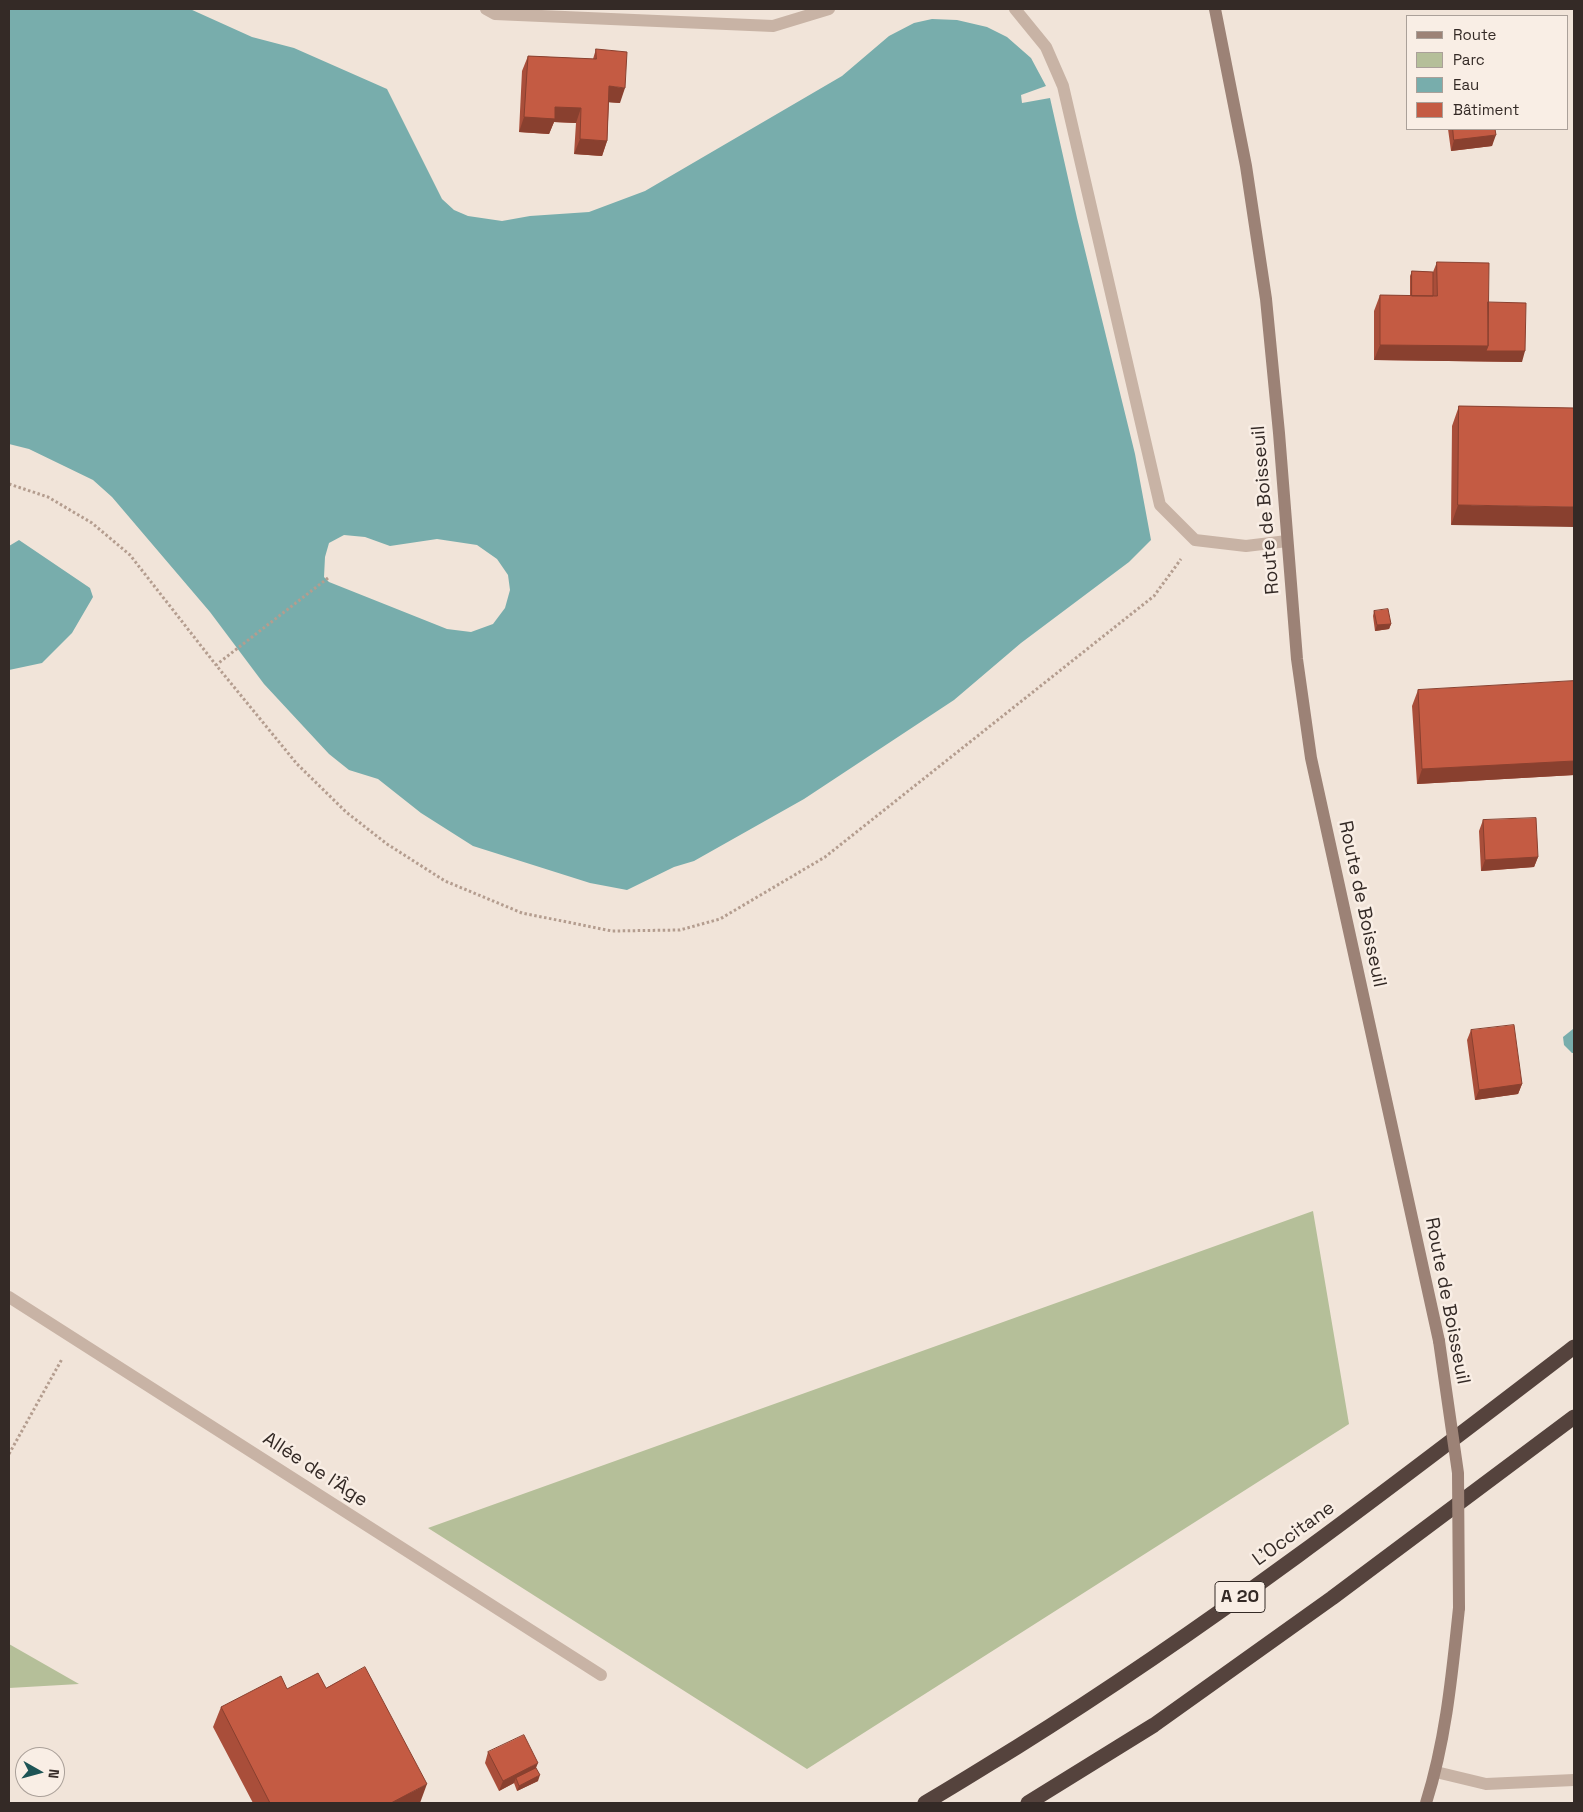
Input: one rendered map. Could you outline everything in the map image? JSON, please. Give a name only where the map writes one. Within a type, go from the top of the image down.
[{"type":"highway","name":"L'Occitane","points":[[925,1803],[1097,1697],[1241,1597],[1371,1502],[1574,1347]]},
{"type":"highway","name":"A 20","points":[[1028,1803],[1154,1725],[1332,1598],[1574,1417]]},
{"type":"main road","name":"Route de Boisseuil","points":[[1215,9],[1246,166],[1266,300],[1279,433],[1297,660],[1311,758],[1439,1341],[1458,1473],[1459,1608],[1450,1689],[1436,1772],[1426,1803]]},
{"type":"street","points":[[486,9],[495,14],[772,26],[829,9]]},
{"type":"street","points":[[1015,9],[1046,47],[1063,86],[1160,505],[1195,540],[1246,546],[1287,541]]},
{"type":"street","name":"Allée de l'Âge","points":[[9,1297],[601,1675]]},
{"type":"street","points":[[1436,1772],[1486,1784],[1574,1780]]},
{"type":"path","points":[[9,484],[56,501],[92,523],[130,555],[297,764],[346,812],[387,844],[446,881],[522,912],[612,931],[680,930],[720,919],[825,857],[1154,596],[1195,540]]},
{"type":"path","points":[[216,665],[236,652],[328,578]]},
{"type":"path","points":[[9,1454],[74,1339]]},
{"type":"green space","points":[[1313,1211],[1349,1424],[807,1769],[428,1528]]},
{"type":"green space","points":[[9,1644],[79,1684],[9,1688]]},
{"type":"water","points":[[9,9],[190,9],[252,37],[294,48],[387,89],[442,199],[454,210],[468,216],[502,221],[530,216],[589,212],[645,191],[842,76],[889,36],[914,23],[932,19],[957,20],[987,27],[1007,37],[1031,58],[1046,86],[1021,95],[1022,103],[1050,98],[1077,218],[1135,454],[1151,540],[1129,562],[1021,643],[954,700],[804,799],[694,861],[674,867],[627,890],[590,883],[473,846],[421,813],[378,779],[349,770],[329,754],[264,684],[210,612],[112,497],[93,480],[29,449],[9,444]],"holes":[[[344,535],[365,537],[390,546],[437,539],[477,545],[497,559],[508,575],[510,590],[505,608],[493,624],[471,632],[447,629],[329,582],[324,577],[325,557],[329,543]]]},
{"type":"water","points":[[19,540],[90,588],[93,597],[72,633],[42,663],[9,670],[9,546]]},
{"type":"water","points":[[1573,1029],[1574,1053],[1572,1053],[1564,1045],[1563,1037]]},
{"type":"building","points":[[596,49],[627,52],[625,88],[609,86],[607,141],[580,139],[581,108],[555,107],[555,119],[524,117],[528,56],[596,59]]},
{"type":"building","points":[[1453,130],[1495,130],[1496,135],[1454,140]]},
{"type":"building","points":[[1437,262],[1489,263],[1488,346],[1380,345],[1380,295],[1437,296]]},
{"type":"building","points":[[1412,271],[1433,272],[1433,296],[1412,296]]},
{"type":"building","points":[[1488,302],[1526,303],[1525,351],[1486,351],[1488,346]]},
{"type":"building","points":[[1459,406],[1574,408],[1574,507],[1458,505]]},
{"type":"building","points":[[1388,609],[1391,624],[1377,625],[1374,611]]},
{"type":"building","points":[[1574,681],[1574,761],[1422,769],[1418,690]]},
{"type":"building","points":[[1536,818],[1538,857],[1485,860],[1483,820]]},
{"type":"building","points":[[1514,1025],[1522,1084],[1479,1090],[1471,1030]]},
{"type":"building","points":[[365,1667],[427,1784],[391,1803],[270,1803],[221,1707],[281,1676],[287,1689],[318,1673],[326,1688]]},
{"type":"building","points":[[524,1735],[538,1763],[503,1781],[488,1752]]},
{"type":"building","points":[[536,1768],[540,1775],[519,1786],[516,1778]]}]
